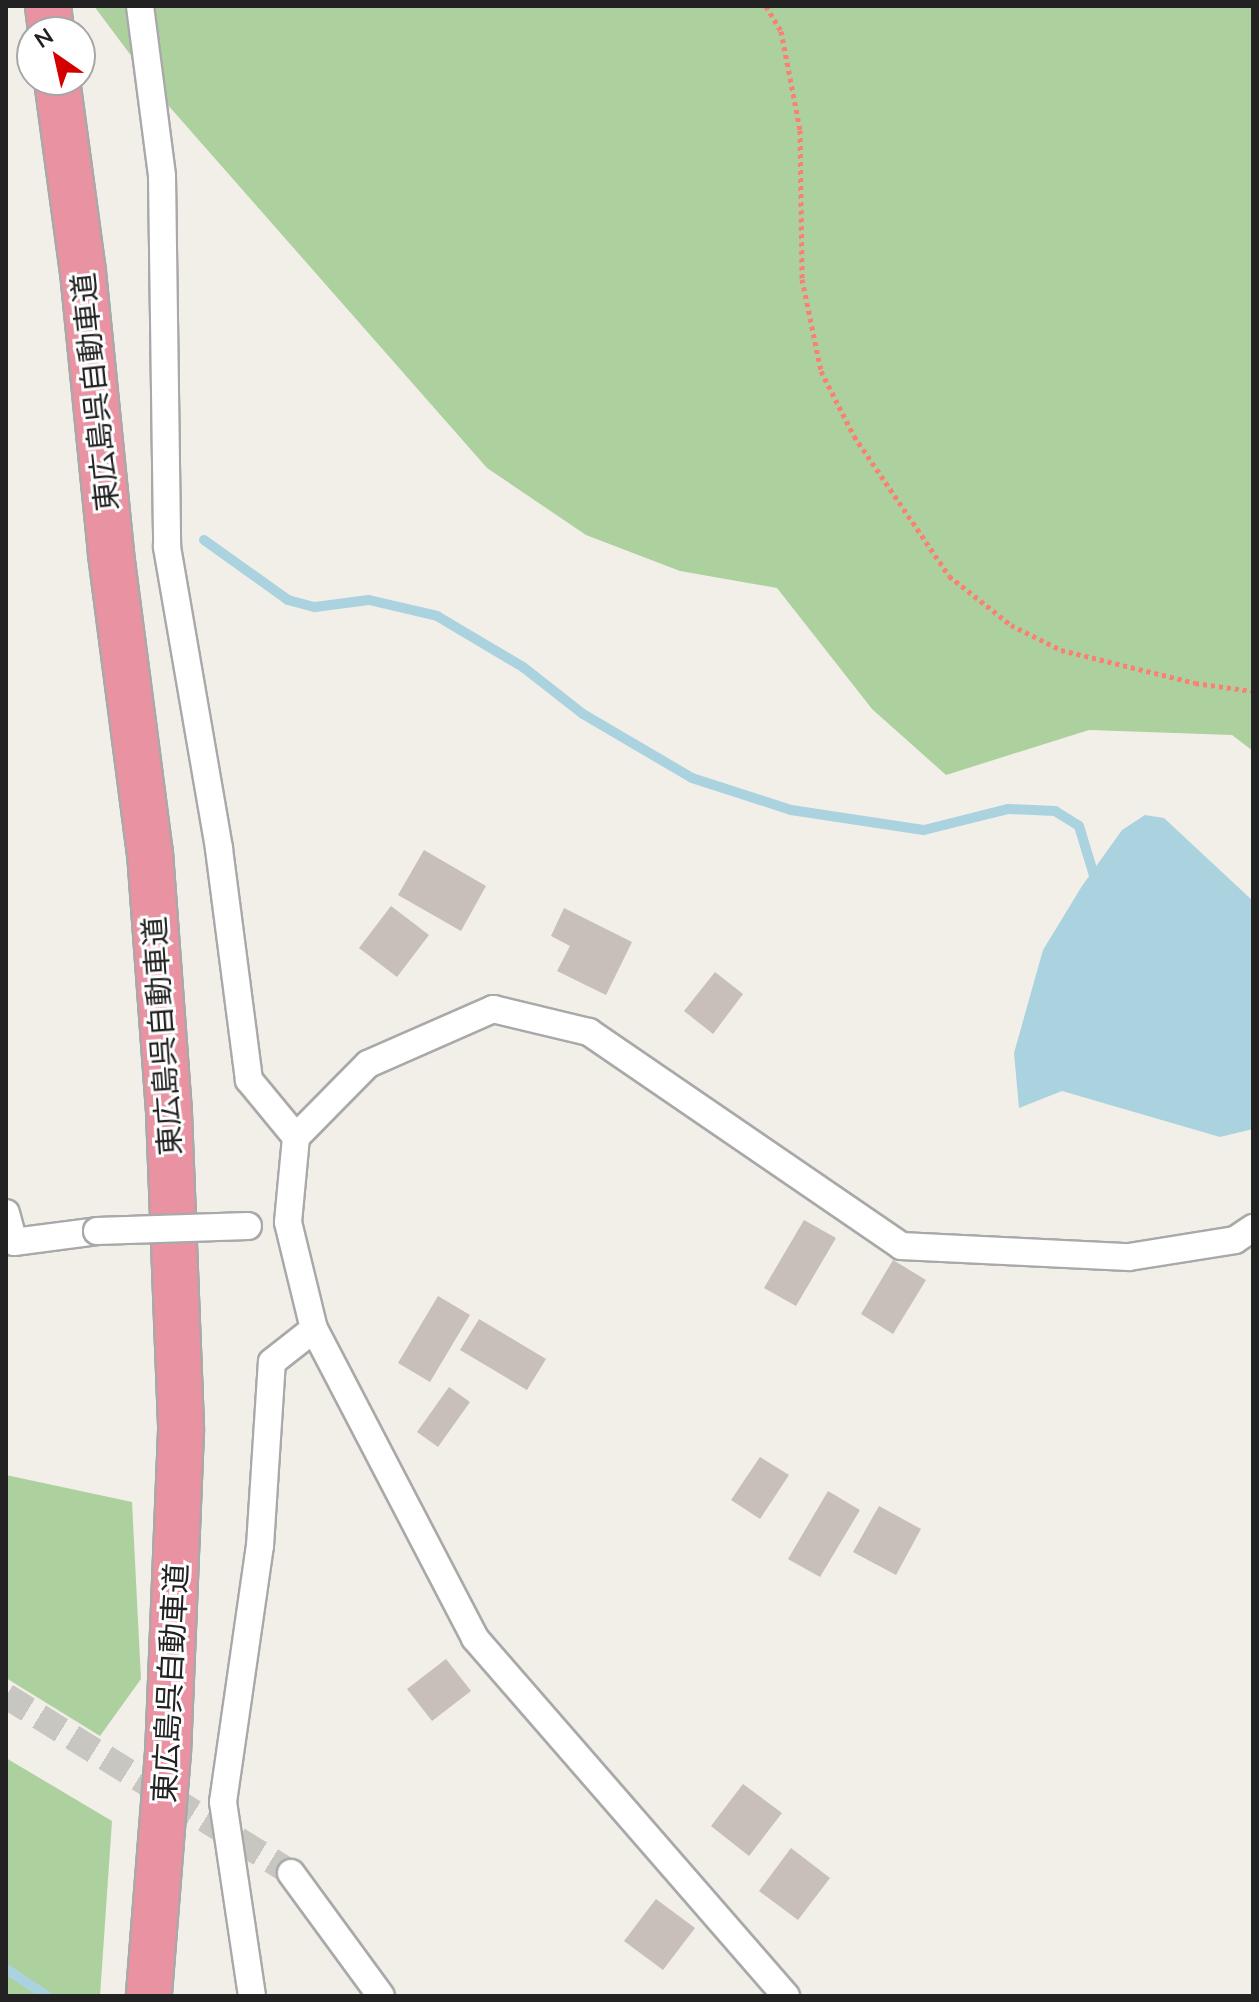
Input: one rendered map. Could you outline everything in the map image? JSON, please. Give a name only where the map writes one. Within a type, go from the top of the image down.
[{"type":"highway","name":"東広島呉自動車道","points":[[59,96],[83,272],[111,554],[150,853],[169,1113],[181,1431],[168,1752],[149,1996]]},
{"type":"street","points":[[140,6],[162,176],[167,547],[219,849],[249,1080],[296,1137]]},
{"type":"street","points":[[786,1996],[475,1638],[314,1329],[288,1222],[296,1137],[368,1064],[493,1009],[589,1032],[901,1246],[1129,1257],[1235,1240],[1253,1228]]},
{"type":"street","points":[[6,1213],[14,1242],[97,1231],[288,1222]]},
{"type":"street","points":[[252,1996],[223,1802],[260,1546],[272,1362],[314,1329]]},
{"type":"street","points":[[291,1873],[381,1996]]},
{"type":"path","points":[[766,6],[781,31],[800,130],[802,279],[821,371],[854,436],[949,576],[1011,625],[1061,650],[1195,683],[1253,691]]},
{"type":"green space","points":[[94,6],[1253,6],[1253,751],[1232,735],[1089,730],[946,775],[872,709],[777,588],[680,571],[586,535],[487,468],[167,104]]},
{"type":"green space","points":[[6,1475],[132,1502],[141,1679],[100,1736],[6,1678]]},
{"type":"green space","points":[[6,1758],[112,1821],[100,1996],[6,1996]]},
{"type":"water","points":[[1145,815],[1164,818],[1253,901],[1253,1129],[1220,1137],[1062,1091],[1019,1108],[1014,1053],[1043,950],[1082,886],[1122,830]]},
{"type":"building","points":[[424,850],[486,886],[461,931],[398,895]]},
{"type":"building","points":[[391,906],[429,935],[397,977],[359,948]]},
{"type":"building","points":[[564,908],[632,942],[606,995],[557,971],[570,946],[551,936]]},
{"type":"building","points":[[715,972],[743,994],[713,1034],[684,1011]]},
{"type":"building","points":[[804,1220],[836,1238],[796,1306],[764,1288]]},
{"type":"building","points":[[893,1260],[926,1280],[893,1334],[861,1314]]},
{"type":"building","points":[[438,1296],[470,1315],[430,1382],[398,1363]]},
{"type":"building","points":[[479,1319],[546,1359],[527,1390],[460,1350]]},
{"type":"building","points":[[449,1387],[470,1402],[438,1447],[417,1432]]},
{"type":"building","points":[[760,1457],[789,1475],[760,1519],[731,1500]]},
{"type":"building","points":[[828,1491],[860,1510],[820,1577],[788,1559]]},
{"type":"building","points":[[879,1506],[921,1529],[896,1575],[853,1552]]},
{"type":"building","points":[[446,1659],[471,1691],[432,1721],[407,1689]]},
{"type":"building","points":[[743,1784],[782,1813],[749,1856],[711,1826]]},
{"type":"building","points":[[791,1848],[830,1878],[798,1920],[759,1891]]},
{"type":"building","points":[[656,1899],[695,1928],[663,1970],[624,1941]]},
{"type":"waterway","points":[[204,540],[288,600],[315,607],[369,600],[437,616],[523,667],[583,714],[692,778],[791,810],[924,830],[1008,809],[1055,811],[1079,826],[1096,882]]},
{"type":"waterway","points":[[6,1969],[47,1996]]},
{"type":"tunnel","points":[[6,1696],[291,1873]]}]
